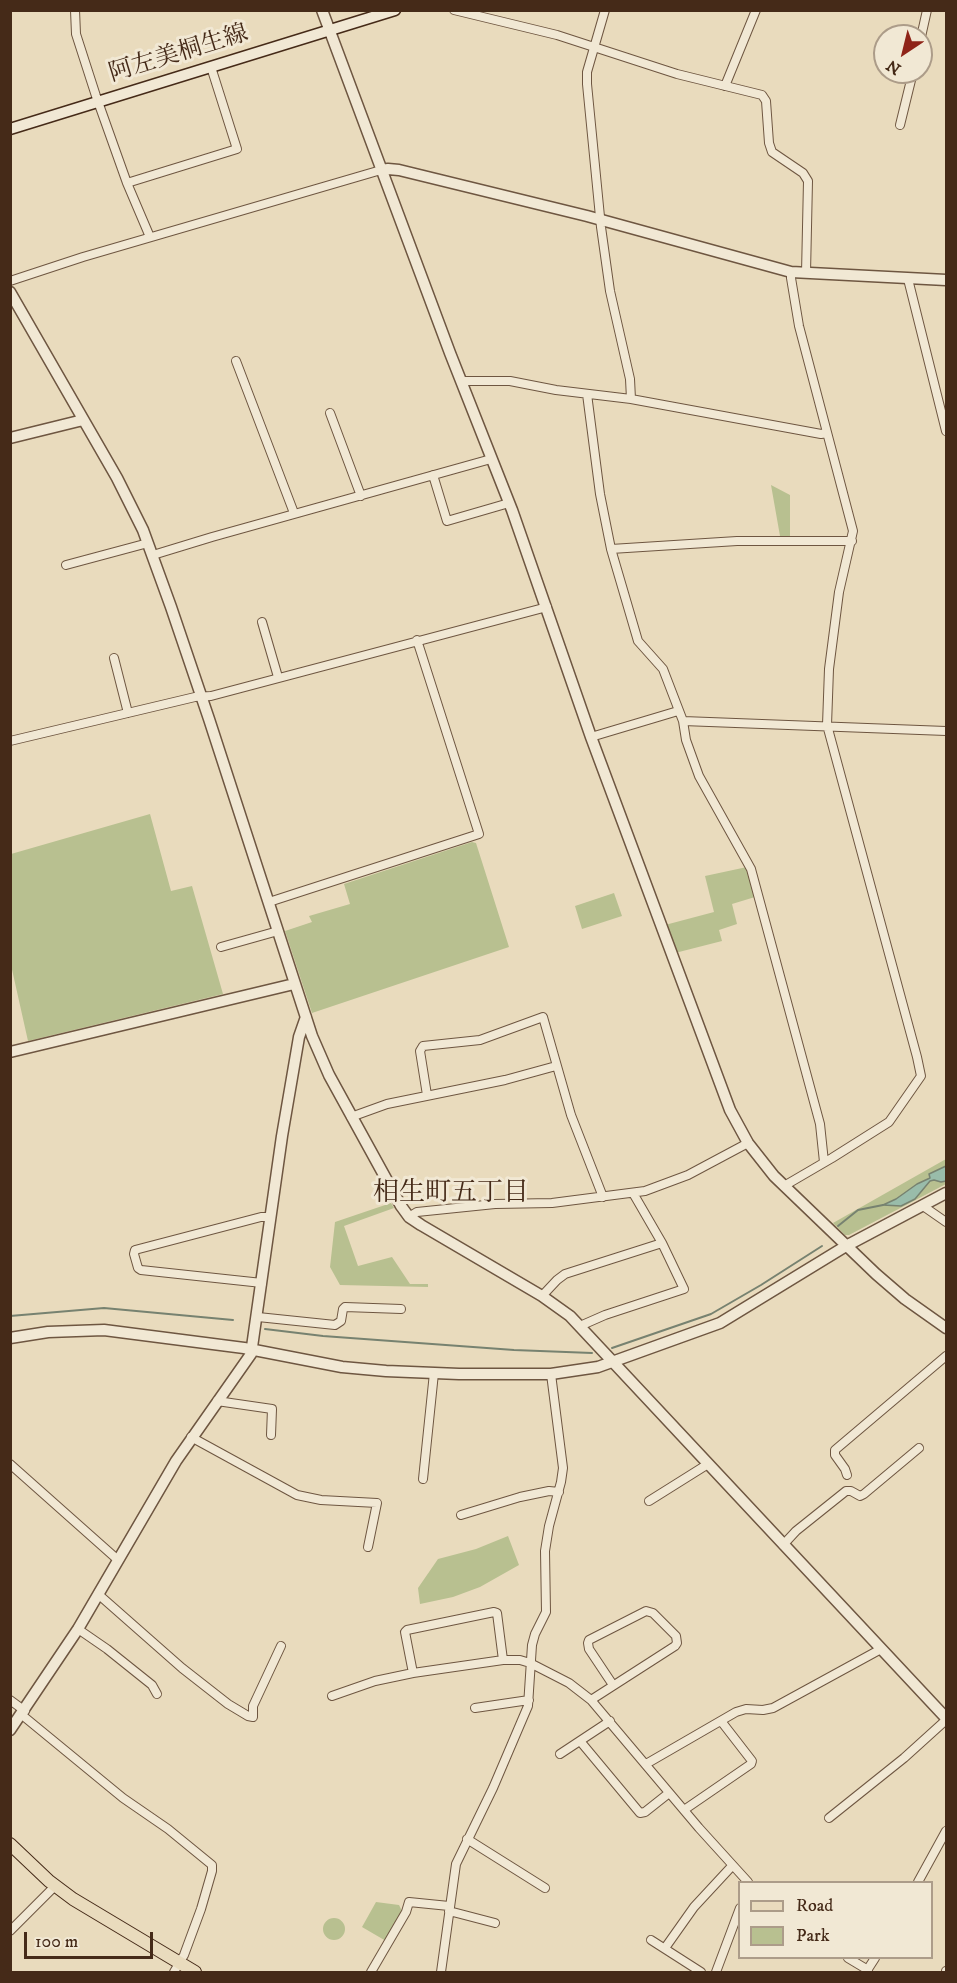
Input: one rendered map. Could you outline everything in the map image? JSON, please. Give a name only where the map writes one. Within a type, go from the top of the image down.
[{"type":"main road","points":[[10,1844],[55,1886],[80,1904],[177,1968],[195,1972]]},
{"type":"street","points":[[75,10],[76,34],[127,183],[150,237]]},
{"type":"street","points":[[322,10],[509,503],[591,737],[727,1103],[748,1143],[784,1186],[905,1299],[946,1328]]},
{"type":"street","name":"阿左美桐生線","points":[[10,129],[395,10]]},
{"type":"street","points":[[454,10],[557,35],[677,74],[762,95],[766,101],[769,143],[772,152],[802,173],[808,181],[806,273]]},
{"type":"street","points":[[605,10],[587,72],[587,84],[610,291],[630,379],[631,399]]},
{"type":"street","points":[[726,86],[756,10]]},
{"type":"street","points":[[127,183],[237,148],[211,67]]},
{"type":"street","points":[[900,125],[910,84]]},
{"type":"street","points":[[10,281],[150,237],[381,170],[399,170],[601,220],[792,272],[946,280]]},
{"type":"street","points":[[784,1186],[889,1122],[921,1076],[918,1057],[827,725],[829,669],[839,592],[852,541],[852,526],[799,326],[792,272]]},
{"type":"street","points":[[908,279],[946,431]]},
{"type":"street","points":[[10,292],[126,494],[148,543],[306,1017],[329,1075],[399,1203],[409,1217],[421,1226],[542,1296],[580,1326],[946,1719],[904,1758],[829,1818]]},
{"type":"street","points":[[236,361],[294,513]]},
{"type":"street","points":[[461,381],[510,381],[631,399],[821,434],[827,433]]},
{"type":"street","points":[[587,394],[600,494],[611,549],[638,642],[663,669],[683,721],[686,740],[699,776],[751,869],[817,1113],[825,1162]]},
{"type":"street","points":[[330,413],[361,495]]},
{"type":"street","points":[[10,438],[83,420]]},
{"type":"street","points":[[153,555],[294,513],[491,459]]},
{"type":"street","points":[[433,475],[447,521],[509,503]]},
{"type":"street","points":[[611,549],[737,541],[852,541]]},
{"type":"street","points":[[66,565],[148,543]]},
{"type":"street","points":[[10,741],[211,696],[546,607]]},
{"type":"street","points":[[262,622],[278,677]]},
{"type":"street","points":[[269,902],[479,834],[417,640]]},
{"type":"street","points":[[114,658],[128,713]]},
{"type":"street","points":[[591,737],[678,711]]},
{"type":"street","points":[[683,721],[946,731]]},
{"type":"street","points":[[221,947],[278,931]]},
{"type":"street","points":[[10,1052],[294,984]]},
{"type":"street","points":[[10,1731],[78,1629],[191,1437],[253,1350],[270,1217],[299,1038],[306,1017]]},
{"type":"street","points":[[427,1095],[420,1051],[423,1046],[480,1040],[543,1017],[571,1115],[603,1197]]},
{"type":"street","points":[[351,1117],[387,1104],[505,1080],[556,1066]]},
{"type":"street","points":[[409,1217],[417,1212],[495,1204],[552,1203],[645,1191],[678,1180],[748,1143]]},
{"type":"street","points":[[580,1326],[605,1315],[684,1289],[662,1243],[633,1193]]},
{"type":"street","points":[[10,1338],[48,1332],[104,1330],[253,1350],[342,1367],[434,1373],[551,1374],[598,1367],[720,1323],[846,1246],[946,1193]]},
{"type":"street","points":[[923,1206],[946,1222]]},
{"type":"street","points":[[262,1283],[141,1270],[138,1268],[134,1254],[135,1250],[261,1217],[270,1217]]},
{"type":"street","points":[[542,1296],[565,1274],[662,1243]]},
{"type":"street","points":[[258,1317],[335,1325],[340,1323],[345,1307],[401,1309]]},
{"type":"street","points":[[847,1475],[835,1455],[835,1450],[946,1356]]},
{"type":"street","points":[[423,1479],[434,1373]]},
{"type":"street","points":[[441,1972],[456,1864],[511,1748],[529,1700],[533,1638],[546,1612],[544,1551],[559,1492],[562,1462],[551,1374]]},
{"type":"street","points":[[217,1401],[272,1409],[271,1435]]},
{"type":"street","points":[[191,1437],[297,1495],[321,1500],[377,1503],[369,1547]]},
{"type":"street","points":[[783,1545],[796,1531],[846,1491],[860,1496],[864,1494],[919,1448]]},
{"type":"street","points":[[10,1464],[118,1560]]},
{"type":"street","points":[[649,1501],[708,1464]]},
{"type":"street","points":[[461,1515],[520,1497],[549,1491],[559,1492]]},
{"type":"street","points":[[98,1594],[182,1668],[248,1716],[253,1717],[253,1706],[280,1646]]},
{"type":"street","points":[[591,1700],[675,1646],[676,1636],[653,1612],[646,1611],[589,1640],[589,1649],[613,1685]]},
{"type":"street","points":[[413,1673],[405,1632],[407,1630],[494,1612],[503,1660]]},
{"type":"street","points":[[78,1629],[152,1685],[157,1694]]},
{"type":"street","points":[[646,1764],[741,1710],[773,1708],[881,1649]]},
{"type":"street","points":[[332,1696],[375,1681],[413,1673],[503,1660],[520,1660],[530,1663],[578,1689],[591,1700],[747,1881]]},
{"type":"street","points":[[10,1700],[123,1798],[168,1829],[212,1865],[201,1909],[177,1968]]},
{"type":"street","points":[[476,1708],[529,1700]]},
{"type":"street","points":[[560,1754],[610,1721]]},
{"type":"street","points":[[684,1810],[751,1764],[752,1761],[721,1721]]},
{"type":"street","points":[[580,1741],[640,1813],[645,1812],[669,1792]]},
{"type":"street","points":[[919,1881],[946,1831]]},
{"type":"street","points":[[467,1839],[545,1888]]},
{"type":"street","points":[[665,1948],[688,1915],[732,1866]]},
{"type":"street","points":[[10,1931],[55,1886]]},
{"type":"street","points":[[371,1972],[406,1912],[408,1902],[449,1908],[495,1923]]},
{"type":"street","points":[[716,1972],[738,1913]]},
{"type":"street","points":[[651,1940],[701,1972]]},
{"type":"street","points":[[849,1959],[867,1971]]},
{"type":"green space","points":[[771,485],[790,495],[790,536],[780,536]]},
{"type":"green space","points":[[150,814],[171,891],[192,886],[223,994],[28,1041],[11,965],[11,854]]},
{"type":"green space","points":[[472,842],[476,843],[509,947],[312,1013],[285,931],[312,922],[309,916],[350,904],[344,884]]},
{"type":"green space","points":[[747,867],[755,897],[732,904],[737,924],[719,930],[722,941],[675,953],[665,925],[714,912],[705,876]]},
{"type":"green space","points":[[614,893],[622,916],[582,929],[575,906]]},
{"type":"green space","points":[[946,1159],[946,1184],[849,1235],[845,1235],[833,1223]]},
{"type":"green space","points":[[391,1203],[394,1208],[344,1226],[358,1266],[392,1257],[410,1284],[428,1284],[428,1287],[340,1285],[330,1267],[335,1222]]},
{"type":"green space","points":[[508,1536],[519,1565],[480,1587],[453,1597],[420,1604],[418,1588],[438,1559],[476,1549]]},
{"type":"green space","points":[[376,1902],[399,1905],[403,1913],[386,1941],[362,1927]]},
{"type":"green space","points":[[330,1918],[338,1918],[345,1925],[345,1933],[338,1940],[330,1940],[323,1933],[323,1925]]},
{"type":"shaded area","points":[[946,1166],[946,1181],[930,1181],[915,1199],[901,1206],[883,1205],[930,1178],[929,1174]]},
{"type":"waterway","points":[[838,1226],[858,1210],[883,1205]]},
{"type":"waterway","points":[[612,1348],[711,1314],[822,1246]]},
{"type":"waterway","points":[[10,1316],[104,1308],[233,1320]]},
{"type":"waterway","points":[[265,1329],[323,1336],[514,1350],[592,1353]]},
{"type":"district","name":"相生町五丁目","points":[[451,1195]]}]
